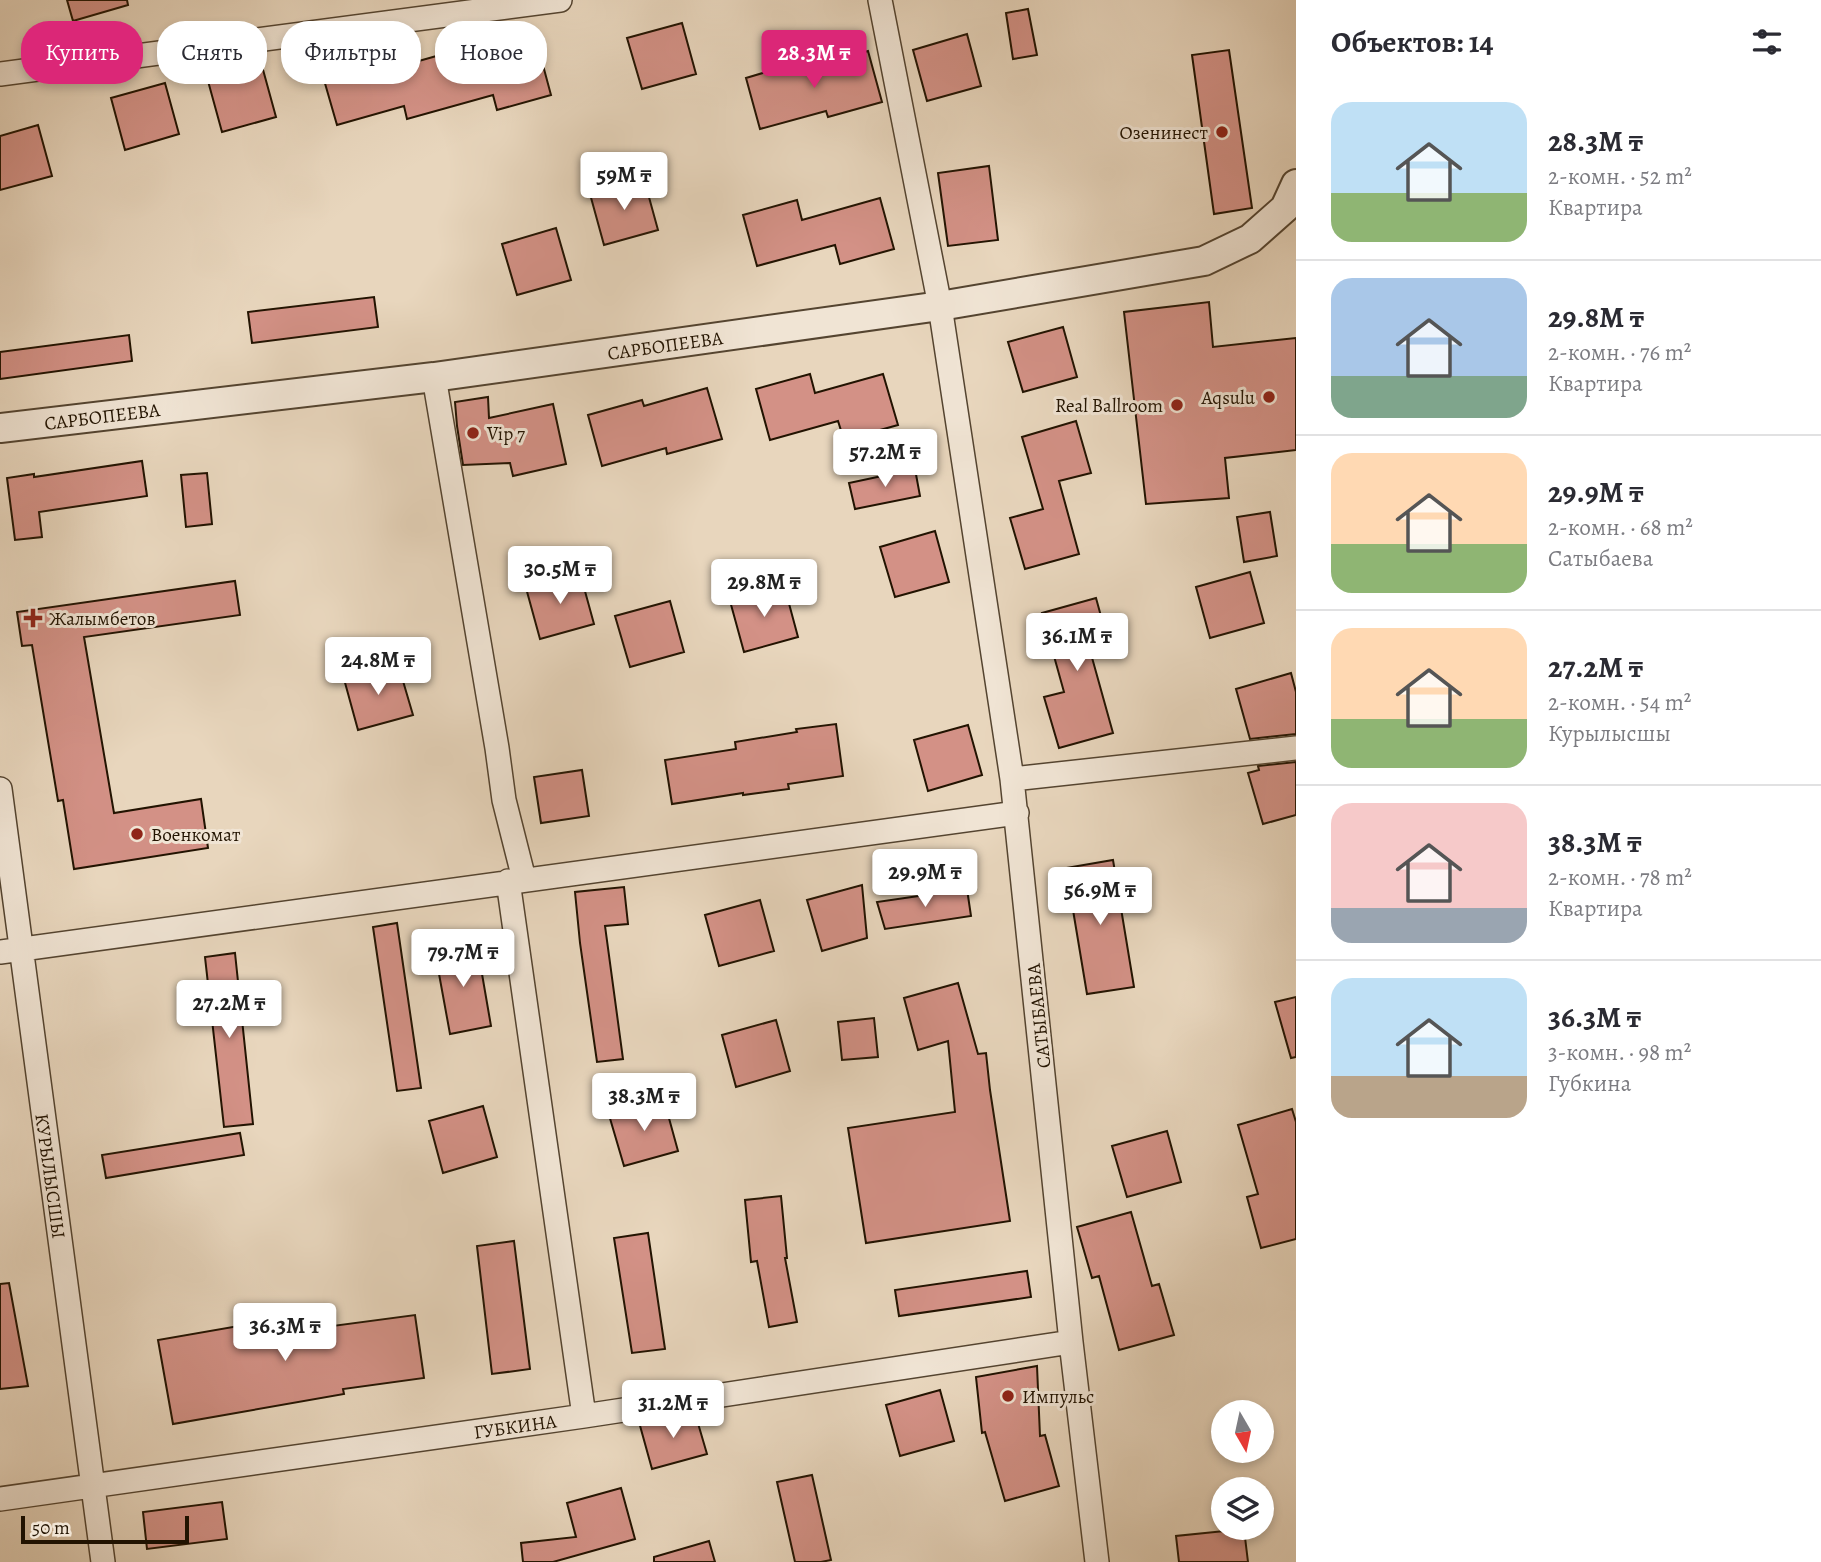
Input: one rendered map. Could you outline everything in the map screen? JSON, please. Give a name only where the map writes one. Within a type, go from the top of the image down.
[{"type":"street","points":[[0,74],[561,0]]},
{"type":"street","name":"САТЫБАЕВА","points":[[880,0],[940,306],[1017,813],[1071,1342],[1097,1562]]},
{"type":"street","name":"САРБОПЕЕВА","points":[[0,428],[434,377],[940,306],[1204,261],[1250,239],[1285,208],[1296,184]]},
{"type":"street","points":[[434,377],[495,734],[584,1416]]},
{"type":"street","points":[[1012,779],[1296,748]]},
{"type":"street","name":"КУРЫЛЫСШЫ","points":[[0,789],[11,951],[103,1562]]},
{"type":"street","points":[[11,951],[1017,813]]},
{"type":"street","name":"ГУБКИНА","points":[[0,1499],[584,1416],[1071,1342]]},
{"type":"building","points":[[67,0],[127,0],[128,5],[73,21]]},
{"type":"building","points":[[1028,9],[1037,55],[1013,59],[1006,13]]},
{"type":"building","points":[[682,23],[696,74],[642,89],[627,38]]},
{"type":"building","points":[[967,34],[981,86],[927,101],[913,50]]},
{"type":"building","name":"Озенинест","points":[[1229,50],[1252,208],[1214,214],[1192,55]]},
{"type":"building","points":[[868,51],[882,102],[828,117],[826,111],[760,129],[746,78],[800,62],[802,69]]},
{"type":"building","points":[[435,56],[435,84],[547,84],[547,80],[551,95],[497,110],[493,95],[407,119],[404,106],[337,125],[325,84],[421,84],[421,60]]},
{"type":"building","points":[[165,84],[179,134],[125,150],[111,98]]},
{"type":"building","points":[[209,84],[267,84],[276,117],[222,132]]},
{"type":"building","points":[[38,125],[52,176],[0,190],[0,136]]},
{"type":"building","points":[[989,166],[998,240],[948,246],[938,173]]},
{"type":"building","points":[[644,179],[658,230],[604,245],[590,194]]},
{"type":"building","points":[[880,198],[894,249],[840,264],[835,245],[757,266],[743,215],[797,200],[802,220]]},
{"type":"building","points":[[556,228],[571,280],[517,295],[502,244]]},
{"type":"building","points":[[374,297],[378,327],[252,343],[248,312]]},
{"type":"building","name":"Real Ballroom","points":[[1209,302],[1213,347],[1296,338],[1296,450],[1225,458],[1229,498],[1146,504],[1124,312]]},
{"type":"building","points":[[1063,327],[1077,377],[1023,392],[1008,342]]},
{"type":"building","points":[[129,335],[132,361],[0,379],[0,352]]},
{"type":"building","points":[[810,374],[815,393],[883,374],[898,425],[844,440],[838,421],[770,440],[756,389]]},
{"type":"building","points":[[707,388],[722,439],[667,454],[666,448],[602,466],[588,415],[642,400],[644,406]]},
{"type":"building","points":[[488,397],[489,418],[553,404],[566,464],[513,476],[510,463],[463,465],[455,402]]},
{"type":"building","points":[[1076,421],[1091,473],[1059,481],[1079,554],[1025,569],[1010,518],[1043,509],[1022,437]]},
{"type":"building","points":[[142,461],[147,496],[39,512],[42,537],[15,540],[7,478],[34,474],[34,477]]},
{"type":"building","points":[[915,469],[920,496],[855,509],[849,483]]},
{"type":"building","points":[[207,473],[212,524],[186,527],[181,475]]},
{"type":"building","points":[[1270,512],[1277,556],[1244,562],[1237,517]]},
{"type":"building","points":[[935,531],[949,582],[895,597],[880,547]]},
{"type":"building","points":[[1250,572],[1264,623],[1210,638],[1196,587]]},
{"type":"building","points":[[580,573],[594,624],[540,639],[526,588]]},
{"type":"building","points":[[235,581],[240,615],[84,637],[114,813],[201,799],[208,848],[74,869],[63,800],[58,801],[32,645],[22,646],[17,612]]},
{"type":"building","points":[[784,585],[798,637],[744,652],[730,601]]},
{"type":"building","points":[[1096,598],[1110,649],[1091,654],[1113,733],[1059,748],[1044,697],[1064,692],[1042,613]]},
{"type":"building","points":[[670,601],[684,652],[630,667],[615,616]]},
{"type":"building","points":[[398,664],[413,715],[358,730],[344,679]]},
{"type":"building","points":[[1291,673],[1296,692],[1296,734],[1250,739],[1236,689]]},
{"type":"building","points":[[836,724],[843,776],[788,784],[789,789],[672,804],[665,760],[736,749],[735,742]]},
{"type":"building","points":[[968,725],[982,775],[928,791],[914,740]]},
{"type":"building","points":[[1296,762],[1296,815],[1263,824],[1248,773],[1259,770],[1258,766]]},
{"type":"building","points":[[582,770],[589,816],[541,823],[534,777]]},
{"type":"building","points":[[1113,860],[1134,987],[1087,994],[1066,868]]},
{"type":"building","points":[[862,885],[867,938],[822,951],[807,900]]},
{"type":"building","points":[[624,887],[628,924],[605,926],[623,1059],[597,1062],[575,892]]},
{"type":"building","points":[[967,889],[971,916],[885,929],[877,902]]},
{"type":"building","points":[[760,900],[774,951],[719,966],[705,915]]},
{"type":"building","points":[[397,923],[421,1088],[397,1091],[373,927]]},
{"type":"building","points":[[477,945],[491,1026],[450,1034],[435,952]]},
{"type":"building","points":[[235,953],[253,1124],[224,1127],[205,957]]},
{"type":"building","points":[[958,983],[978,1054],[986,1053],[1010,1221],[866,1243],[848,1128],[955,1112],[948,1041],[918,1050],[904,998]]},
{"type":"building","points":[[1296,997],[1296,1057],[1291,1058],[1275,1002]]},
{"type":"building","points":[[874,1018],[878,1057],[842,1060],[838,1022]]},
{"type":"building","points":[[776,1020],[790,1071],[736,1087],[722,1035]]},
{"type":"building","points":[[664,1100],[678,1151],[624,1166],[609,1115]]},
{"type":"building","points":[[483,1106],[497,1157],[443,1173],[429,1121]]},
{"type":"building","points":[[1292,1109],[1296,1122],[1296,1239],[1261,1248],[1247,1197],[1258,1194],[1238,1125]]},
{"type":"building","points":[[1167,1131],[1181,1182],[1127,1197],[1112,1146]]},
{"type":"building","points":[[240,1133],[244,1155],[106,1178],[102,1155]]},
{"type":"building","points":[[781,1196],[785,1258],[797,1322],[769,1327],[757,1261],[751,1262],[745,1200]]},
{"type":"building","points":[[1131,1212],[1152,1286],[1159,1284],[1174,1335],[1119,1350],[1099,1276],[1092,1278],[1077,1227]]},
{"type":"building","points":[[648,1233],[665,1349],[632,1353],[614,1238]]},
{"type":"building","points":[[514,1241],[530,1369],[492,1374],[477,1246]]},
{"type":"building","points":[[1027,1271],[1031,1297],[899,1316],[895,1290]]},
{"type":"building","points":[[9,1283],[28,1386],[0,1389],[0,1284]]},
{"type":"building","points":[[330,1310],[333,1326],[415,1315],[424,1378],[343,1389],[344,1394],[173,1424],[158,1340]]},
{"type":"building","points":[[1037,1366],[1040,1436],[1045,1435],[1059,1486],[1005,1501],[985,1432],[982,1433],[976,1377]]},
{"type":"building","points":[[940,1390],[954,1441],[900,1456],[886,1405]]},
{"type":"building","points":[[695,1413],[707,1454],[652,1469],[639,1422]]},
{"type":"building","points":[[812,1475],[831,1560],[795,1562],[777,1482]]},
{"type":"building","points":[[621,1488],[635,1539],[553,1562],[523,1562],[521,1543],[576,1537],[567,1503]]},
{"type":"building","points":[[222,1502],[227,1539],[147,1549],[143,1512]]},
{"type":"building","points":[[1211,1532],[1211,1540],[1245,1540],[1248,1562],[1179,1562],[1176,1536]]},
{"type":"building","points":[[709,1541],[715,1562],[654,1562],[654,1557]]},
{"type":"place","name":"Озенинест","points":[[1222,132]]},
{"type":"place","name":"Aqsulu","points":[[1269,397]]},
{"type":"place","name":"Real Ballroom","points":[[1177,405]]},
{"type":"place","name":"Vip 7","points":[[473,433]]},
{"type":"place","name":"Жалымбетов","points":[[33,618]]},
{"type":"place","name":"Военкомат","points":[[137,834]]},
{"type":"place","name":"Импульс","points":[[1008,1396]]}]
